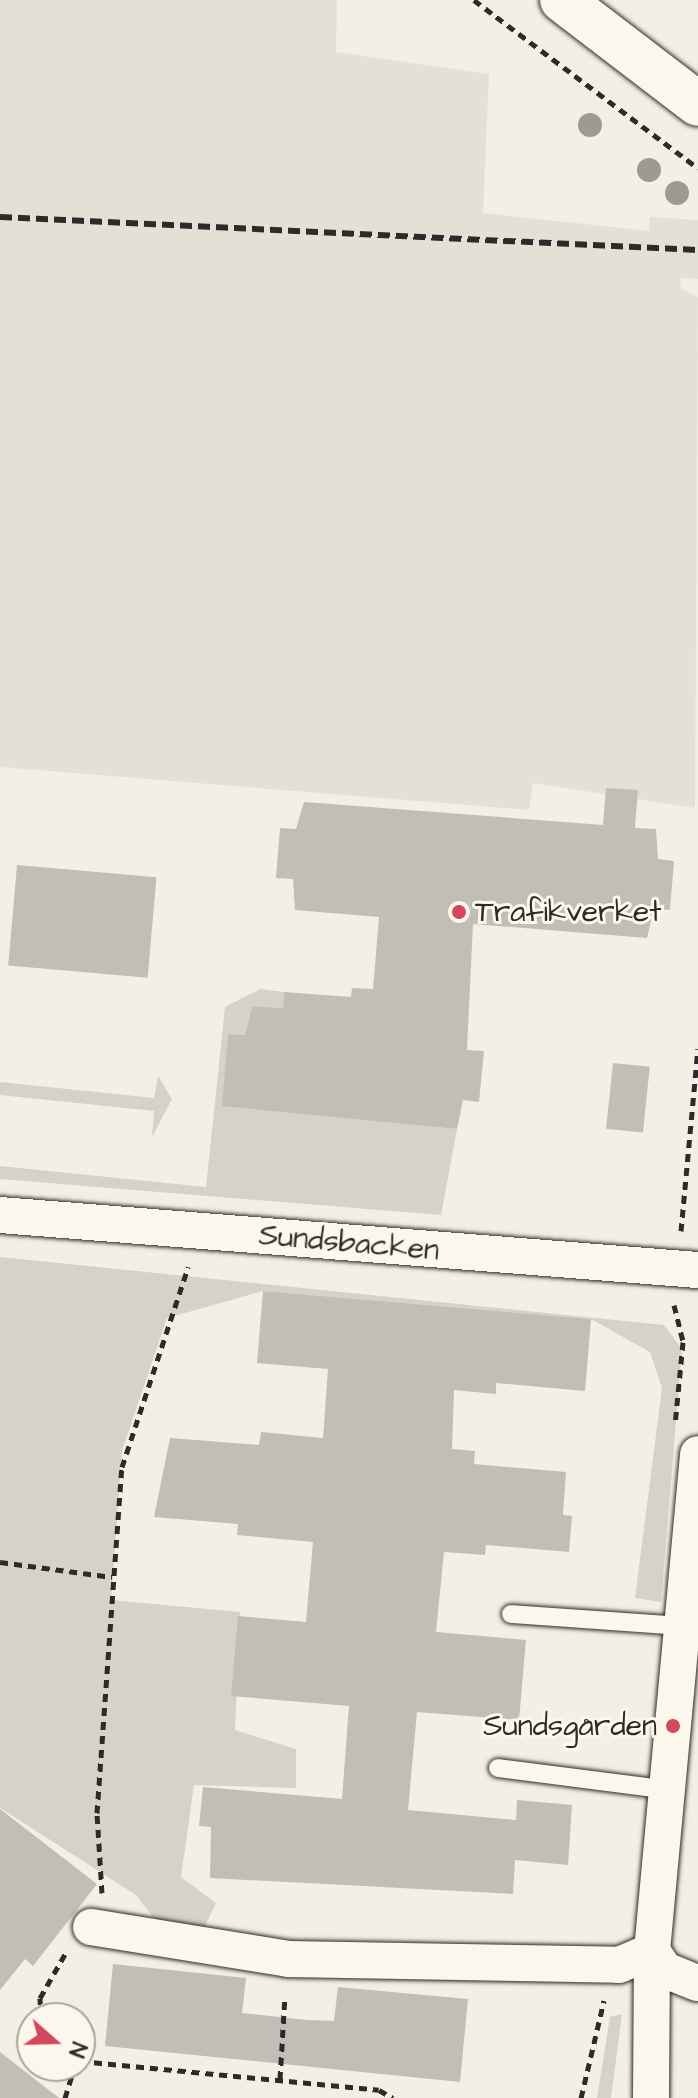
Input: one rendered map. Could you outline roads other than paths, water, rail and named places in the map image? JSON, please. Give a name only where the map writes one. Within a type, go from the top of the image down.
[{"type":"street","points":[[562,0],[698,104]]},
{"type":"street","name":"Sundsbacken","points":[[0,1215],[698,1270]]},
{"type":"street","points":[[651,2098],[652,1951],[698,1454]]},
{"type":"street","points":[[91,1927],[288,1959],[619,1965],[652,1951]]},
{"type":"street","points":[[652,1951],[665,1970],[698,1983]]},
{"type":"lane","points":[[511,1614],[684,1626]]},
{"type":"lane","points":[[498,1768],[669,1790]]},
{"type":"railway","points":[[0,217],[698,250]]},
{"type":"place","name":"Trafikverket","points":[[459,912]]},
{"type":"place","name":"Sundsgården","points":[[673,1726]]}]
